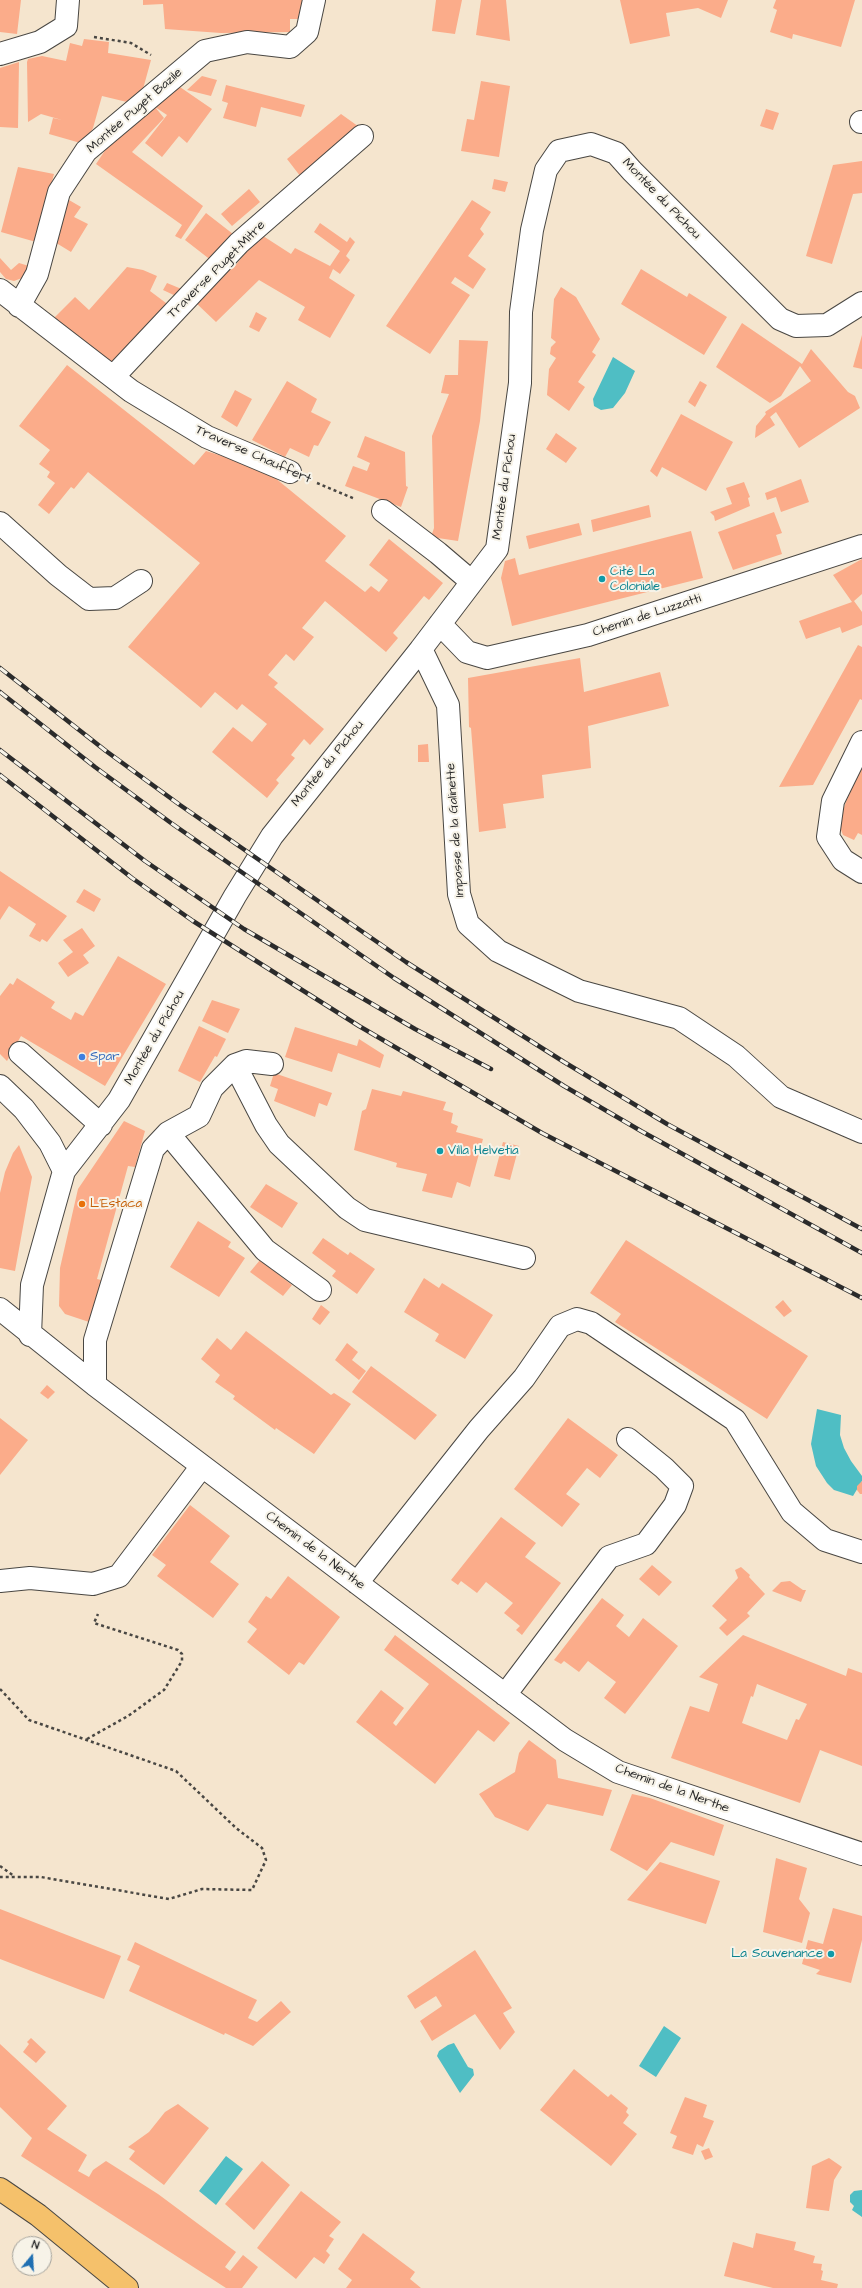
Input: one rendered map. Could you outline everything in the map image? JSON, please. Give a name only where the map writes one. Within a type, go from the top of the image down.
[{"type":"main road","points":[[0,2189],[38,2215],[127,2288]]},
{"type":"street","points":[[0,54],[40,42],[66,26],[68,0]]},
{"type":"street","name":"Montée Puget Bazile","points":[[19,306],[38,274],[59,192],[86,151],[205,51],[247,42],[290,47],[307,32],[314,0]]},
{"type":"street","name":"Traverse Puget-Mitre","points":[[113,377],[239,243],[362,136]]},
{"type":"street","name":"Montée du Pichou","points":[[64,1171],[119,1100],[234,896],[272,836],[421,649],[497,549],[520,383],[521,312],[532,230],[546,170],[558,151],[591,144],[616,153],[632,171],[780,319],[796,326],[827,325],[862,303]]},
{"type":"street","name":"Traverse Chauffert","points":[[0,290],[131,391],[207,438],[290,472]]},
{"type":"street","points":[[383,511],[438,553],[472,582]]},
{"type":"street","points":[[0,524],[88,599],[115,598],[141,581]]},
{"type":"street","name":"Chemin de Luzzatti","points":[[440,624],[467,652],[487,658],[588,635],[862,546]]},
{"type":"street","name":"Impasse de la Galinette","points":[[421,649],[448,704],[459,894],[468,924],[498,951],[579,992],[680,1018],[736,1056],[781,1097],[862,1132]]},
{"type":"street","points":[[862,742],[833,801],[828,837],[843,860],[862,872]]},
{"type":"street","points":[[20,1053],[101,1125]]},
{"type":"street","points":[[95,1385],[95,1340],[153,1149],[168,1133],[199,1116],[212,1088],[235,1065],[246,1060],[272,1064]]},
{"type":"street","points":[[235,1065],[266,1125],[279,1144],[347,1208],[365,1220],[524,1258]]},
{"type":"street","points":[[0,1086],[24,1109],[50,1143],[64,1171],[32,1285],[30,1334]]},
{"type":"street","points":[[168,1133],[265,1250],[320,1290]]},
{"type":"street","name":"Chemin de la Nerthe","points":[[0,1309],[95,1385],[565,1740],[618,1772],[862,1854]]},
{"type":"street","points":[[357,1583],[479,1429],[524,1378],[560,1326],[576,1319],[591,1323],[735,1420],[792,1512],[825,1540],[862,1552]]},
{"type":"street","points":[[505,1695],[609,1558],[646,1544],[675,1505],[682,1486],[664,1468],[628,1439]]},
{"type":"street","points":[[0,1581],[30,1578],[93,1584],[119,1576],[202,1466]]},
{"type":"path","points":[[61,29],[131,43],[179,73]]},
{"type":"path","name":"Traverse Chauffert","points":[[290,472],[383,511]]},
{"type":"path","points":[[86,1740],[128,1716],[164,1690],[182,1661],[182,1654],[178,1650],[94,1623],[119,1576]]},
{"type":"path","points":[[0,1689],[29,1720],[176,1771],[236,1828],[262,1848],[266,1860],[252,1890],[202,1889],[169,1899],[41,1877],[0,1876]]},
{"type":"path","points":[[0,1866],[15,1877]]},
{"type":"water","points":[[613,357],[635,371],[625,393],[613,408],[601,410],[594,406],[593,399]]},
{"type":"water","points":[[817,1409],[841,1415],[840,1435],[844,1448],[862,1476],[862,1481],[853,1496],[834,1490],[827,1483],[816,1466],[811,1444]]},
{"type":"water","points":[[664,2026],[681,2038],[656,2077],[639,2066]]},
{"type":"water","points":[[454,2043],[468,2067],[473,2069],[474,2075],[460,2093],[437,2056],[439,2051]]},
{"type":"water","points":[[226,2156],[243,2169],[216,2205],[199,2191]]},
{"type":"water","points":[[862,2190],[862,2217],[852,2210],[854,2206],[850,2202],[850,2195],[854,2191]]},
{"type":"building","points":[[0,0],[21,0],[17,34],[0,32]]},
{"type":"building","points":[[143,0],[305,0],[307,19],[290,19],[290,32],[221,33],[165,29],[163,4],[143,5]]},
{"type":"building","points":[[436,0],[462,0],[455,34],[432,31]]},
{"type":"building","points":[[481,0],[506,0],[510,41],[476,35]]},
{"type":"building","points":[[620,0],[728,0],[721,18],[698,8],[666,13],[670,36],[630,44]]},
{"type":"building","points":[[776,0],[855,0],[841,47],[793,34],[792,39],[770,32],[777,10],[773,8]]},
{"type":"building","points":[[84,39],[109,42],[108,53],[151,60],[143,89],[127,102],[102,96],[93,128],[84,144],[49,134],[53,118],[62,120],[41,114],[28,122],[27,62],[28,59],[42,56],[66,61],[70,43],[82,46]]},
{"type":"building","points":[[19,62],[18,128],[0,127],[0,68]]},
{"type":"building","points":[[202,76],[217,80],[211,96],[187,90]]},
{"type":"building","points":[[481,81],[510,86],[499,157],[461,151],[467,119],[474,120]]},
{"type":"building","points":[[177,85],[212,109],[187,143],[179,136],[162,157],[145,143],[167,115],[155,107]]},
{"type":"building","points":[[226,85],[305,105],[301,117],[261,107],[256,127],[223,118],[228,103],[222,101]]},
{"type":"building","points":[[155,107],[164,118],[132,152],[203,206],[181,239],[175,236],[182,225],[96,164],[112,140],[116,141]]},
{"type":"building","points":[[766,109],[779,113],[773,130],[760,126]]},
{"type":"building","points":[[341,114],[362,129],[304,181],[287,159]]},
{"type":"building","points":[[862,161],[862,193],[853,194],[832,264],[806,256],[833,165]]},
{"type":"building","points":[[18,167],[54,174],[36,242],[1,232]]},
{"type":"building","points":[[494,179],[508,182],[505,192],[492,189]]},
{"type":"building","points":[[249,189],[260,202],[232,226],[221,214]]},
{"type":"building","points":[[69,200],[81,207],[74,217],[88,224],[71,252],[53,241],[62,210]]},
{"type":"building","points":[[472,200],[491,212],[480,229],[484,234],[468,256],[486,269],[473,289],[455,277],[451,283],[470,295],[430,354],[386,326]]},
{"type":"building","points":[[206,213],[233,234],[212,261],[185,240]]},
{"type":"building","points":[[320,223],[347,242],[350,237],[355,242],[346,256],[350,260],[340,274],[333,269],[329,278],[355,295],[330,338],[298,320],[305,307],[259,280],[216,322],[196,303],[235,266],[260,234],[291,254],[295,248],[330,266],[340,251],[314,232]]},
{"type":"building","points":[[0,258],[11,270],[19,263],[29,266],[22,278],[14,281],[6,279],[0,272]]},
{"type":"building","points":[[127,267],[143,270],[157,276],[150,291],[170,306],[111,365],[52,320],[75,297],[89,310]]},
{"type":"building","points":[[641,269],[687,297],[689,293],[727,317],[704,355],[621,304]]},
{"type":"building","points":[[167,283],[184,290],[178,297],[163,290]]},
{"type":"building","points":[[561,287],[576,297],[600,339],[592,352],[596,355],[578,382],[585,387],[569,411],[547,395],[549,369],[556,358],[550,354],[551,347],[556,342],[551,338],[554,299]]},
{"type":"building","points":[[256,312],[267,318],[259,332],[249,327]]},
{"type":"building","points":[[742,323],[802,364],[811,349],[848,392],[855,396],[860,408],[799,448],[776,412],[770,417],[775,425],[755,438],[756,426],[766,414],[765,412],[811,381],[800,366],[781,396],[770,403],[716,367]]},
{"type":"building","points":[[862,335],[862,369],[853,367]]},
{"type":"building","points":[[459,340],[488,341],[480,421],[458,541],[431,537],[434,528],[432,436],[449,394],[441,393],[445,375],[458,375]]},
{"type":"building","points":[[67,365],[194,465],[206,451],[277,473],[274,477],[346,536],[325,561],[365,592],[371,586],[379,592],[388,580],[369,565],[389,539],[443,583],[429,600],[424,596],[393,633],[398,638],[386,652],[325,601],[302,628],[314,637],[294,661],[286,654],[268,675],[278,683],[274,687],[324,729],[310,745],[304,739],[291,755],[295,758],[276,780],[279,783],[267,798],[212,752],[233,727],[252,742],[267,724],[242,704],[237,710],[215,692],[201,708],[128,647],[200,563],[88,472],[74,489],[71,487],[49,514],[38,505],[55,483],[47,477],[50,472],[39,464],[50,450],[19,426]]},
{"type":"building","points":[[287,381],[317,399],[311,412],[331,422],[318,446],[314,445],[309,457],[290,448],[285,457],[252,440]]},
{"type":"building","points":[[700,381],[707,385],[695,407],[688,402]]},
{"type":"building","points":[[235,390],[252,399],[237,427],[221,417]]},
{"type":"building","points":[[681,414],[733,442],[706,491],[662,467],[657,477],[650,471]]},
{"type":"building","points":[[556,433],[577,448],[566,463],[546,449]]},
{"type":"building","points":[[365,436],[405,452],[406,486],[408,487],[401,507],[345,486],[353,466],[367,471],[370,463],[357,457]]},
{"type":"building","points":[[801,479],[809,502],[781,512],[776,497],[767,500],[765,493]]},
{"type":"building","points":[[744,482],[750,497],[748,498],[750,506],[715,521],[714,516],[710,512],[732,504],[726,488]]},
{"type":"building","points":[[649,505],[651,517],[593,532],[591,520]]},
{"type":"building","points":[[774,512],[782,533],[776,535],[782,554],[733,570],[718,532]]},
{"type":"building","points":[[579,523],[582,535],[529,549],[526,536]]},
{"type":"building","name":"Cité La Coloniale","points":[[691,531],[703,578],[512,626],[501,578],[505,561],[515,558],[519,575]]},
{"type":"building","points":[[862,559],[862,594],[854,601],[862,612],[862,625],[842,633],[840,627],[806,639],[799,621],[852,602],[833,575]]},
{"type":"building","points":[[858,645],[862,647],[862,700],[860,699],[813,785],[779,787]]},
{"type":"building","points":[[580,658],[584,692],[660,672],[669,706],[588,726],[591,768],[542,775],[544,798],[503,804],[506,828],[479,832],[471,728],[469,727],[468,678]]},
{"type":"building","points":[[428,744],[429,762],[418,762],[418,745]]},
{"type":"building","points":[[862,768],[862,835],[858,833],[854,840],[843,835],[840,827],[840,818],[852,786]]},
{"type":"building","points":[[0,871],[67,916],[47,942],[42,939],[40,942],[29,936],[36,924],[9,906],[0,920]]},
{"type":"building","points":[[84,889],[101,899],[94,912],[76,902]]},
{"type":"building","points":[[82,928],[95,946],[83,955],[89,963],[68,977],[58,963],[73,952],[63,940]]},
{"type":"building","points":[[118,956],[166,984],[105,1086],[21,1036],[7,1061],[0,1054],[0,996],[10,983],[13,985],[17,978],[55,1002],[51,1008],[71,1020],[75,1012],[83,1016]]},
{"type":"building","points":[[212,1000],[240,1009],[228,1033],[202,1021]]},
{"type":"building","points":[[199,1026],[226,1039],[217,1057],[215,1056],[200,1082],[178,1071]]},
{"type":"building","points":[[295,1027],[357,1046],[359,1039],[384,1055],[380,1068],[338,1053],[332,1072],[285,1057]]},
{"type":"building","points":[[274,1073],[332,1093],[327,1106],[319,1103],[315,1117],[274,1101],[278,1089],[270,1086]]},
{"type":"building","points":[[372,1089],[401,1096],[403,1091],[446,1102],[443,1110],[453,1113],[451,1123],[458,1126],[456,1132],[483,1139],[470,1187],[457,1182],[452,1198],[422,1191],[427,1174],[396,1167],[397,1163],[354,1150],[362,1111],[366,1109]]},
{"type":"building","points":[[124,1121],[145,1131],[135,1167],[128,1166],[97,1279],[109,1282],[95,1324],[65,1314],[59,1306],[60,1268],[78,1189]]},
{"type":"building","points":[[503,1142],[519,1146],[510,1180],[494,1176]]},
{"type":"building","points":[[19,1145],[32,1177],[15,1271],[0,1268],[0,1193],[5,1172],[13,1153]]},
{"type":"building","points":[[266,1184],[298,1203],[282,1228],[250,1207]]},
{"type":"building","points":[[198,1221],[231,1242],[228,1247],[245,1258],[219,1297],[170,1267]]},
{"type":"building","points":[[323,1238],[348,1255],[350,1252],[375,1269],[357,1294],[332,1276],[336,1271],[312,1253]]},
{"type":"building","points":[[626,1240],[808,1356],[767,1419],[615,1322],[621,1314],[590,1293]]},
{"type":"building","points":[[260,1260],[292,1285],[283,1296],[250,1272]]},
{"type":"building","points":[[424,1278],[439,1288],[442,1283],[493,1315],[465,1359],[435,1341],[439,1334],[404,1312]]},
{"type":"building","points":[[783,1300],[792,1311],[784,1317],[775,1307]]},
{"type":"building","points":[[321,1305],[330,1312],[320,1325],[312,1319]]},
{"type":"building","points":[[246,1331],[331,1395],[334,1393],[351,1404],[314,1454],[276,1428],[275,1430],[233,1399],[235,1396],[215,1382],[220,1375],[201,1359],[217,1338],[231,1350]]},
{"type":"building","points":[[347,1343],[358,1352],[352,1360],[366,1371],[359,1380],[335,1360]]},
{"type":"building","points":[[371,1366],[437,1415],[415,1440],[352,1392]]},
{"type":"building","points":[[47,1385],[55,1392],[48,1399],[40,1393]]},
{"type":"building","points":[[0,1418],[28,1440],[0,1475]]},
{"type":"building","points":[[568,1418],[618,1455],[600,1478],[587,1468],[566,1494],[580,1504],[562,1527],[514,1489]]},
{"type":"building","points":[[862,1481],[862,1494],[860,1494],[857,1490],[857,1486]]},
{"type":"building","points":[[190,1505],[230,1536],[210,1562],[239,1584],[213,1618],[157,1576],[166,1565],[152,1555]]},
{"type":"building","points":[[501,1517],[536,1543],[525,1557],[561,1583],[522,1635],[516,1630],[520,1626],[504,1613],[513,1603],[486,1582],[477,1593],[461,1581],[458,1585],[451,1580]]},
{"type":"building","points":[[652,1565],[672,1582],[659,1596],[639,1579]]},
{"type":"building","points":[[741,1567],[750,1575],[749,1577],[765,1594],[747,1613],[750,1616],[727,1636],[719,1628],[727,1620],[712,1606],[738,1578],[735,1570]]},
{"type":"building","points":[[288,1576],[340,1617],[304,1665],[299,1662],[289,1675],[247,1642],[257,1629],[248,1622],[266,1596],[271,1599]]},
{"type":"building","points":[[790,1581],[803,1590],[806,1590],[801,1602],[772,1591],[781,1582]]},
{"type":"building","points":[[602,1598],[624,1615],[616,1626],[629,1637],[643,1618],[678,1646],[625,1714],[604,1698],[616,1682],[588,1661],[579,1672],[564,1661],[561,1664],[554,1660]]},
{"type":"building","points":[[395,1635],[510,1723],[494,1742],[478,1730],[435,1784],[356,1722],[381,1690],[404,1708],[393,1723],[396,1726],[429,1684],[384,1650]]},
{"type":"building","points":[[743,1635],[846,1676],[848,1668],[862,1673],[862,1766],[820,1750],[800,1803],[671,1758],[690,1706],[709,1712],[718,1684],[699,1677]],"holes":[[[757,1684],[807,1704],[799,1720],[796,1719],[787,1740],[742,1723],[751,1696],[753,1697]]]},
{"type":"building","points":[[529,1740],[556,1760],[558,1778],[612,1790],[603,1816],[547,1804],[528,1831],[495,1817],[479,1794],[515,1772],[519,1753]]},
{"type":"building","points":[[632,1794],[650,1798],[724,1825],[714,1856],[671,1842],[647,1871],[610,1850]]},
{"type":"building","points":[[776,1858],[807,1868],[799,1899],[810,1913],[802,1943],[763,1932]]},
{"type":"building","points":[[660,1862],[720,1881],[706,1924],[627,1900]]},
{"type":"building","name":"La Souvenance","points":[[833,1908],[862,1916],[862,1940],[851,1983],[816,1974],[820,1970],[802,1964],[808,1940],[823,1944]]},
{"type":"building","points":[[0,1909],[121,1956],[104,1999],[0,1959]]},
{"type":"building","points":[[135,1942],[257,2000],[248,2018],[257,2022],[281,2001],[291,2012],[253,2046],[225,2033],[224,2035],[129,1991],[140,1966],[127,1960]]},
{"type":"building","points":[[475,1950],[512,2008],[503,2013],[515,2032],[500,2050],[475,2014],[432,2041],[420,2021],[442,2006],[436,1996],[415,2009],[407,1996]]},
{"type":"building","points":[[31,2038],[46,2052],[36,2063],[23,2052],[29,2044],[27,2042]]},
{"type":"building","points":[[0,2044],[67,2106],[47,2129],[87,2155],[78,2171],[89,2177],[93,2170],[106,2161],[158,2194],[236,2252],[225,2267],[230,2271],[243,2255],[258,2267],[242,2288],[226,2288],[21,2156],[32,2138],[0,2107]]},
{"type":"building","points":[[574,2069],[608,2097],[611,2094],[628,2108],[626,2112],[629,2115],[623,2123],[637,2134],[611,2166],[540,2110]]},
{"type":"building","points":[[685,2097],[707,2105],[703,2117],[714,2121],[703,2147],[697,2144],[693,2155],[672,2148],[677,2136],[670,2133]]},
{"type":"building","points":[[178,2104],[209,2128],[164,2185],[129,2159],[135,2151],[128,2147],[149,2132],[165,2112]]},
{"type":"building","points":[[709,2148],[713,2157],[705,2160],[701,2151]]},
{"type":"building","points":[[829,2158],[842,2167],[834,2180],[829,2211],[806,2208],[812,2166]]},
{"type":"building","points":[[262,2161],[290,2185],[254,2230],[225,2204]]},
{"type":"building","points":[[301,2191],[341,2222],[329,2236],[334,2239],[326,2251],[330,2255],[324,2264],[314,2257],[296,2279],[257,2248]]},
{"type":"building","points":[[363,2233],[415,2272],[410,2279],[421,2288],[346,2288],[352,2280],[338,2269]]},
{"type":"building","points":[[756,2233],[796,2242],[794,2250],[815,2256],[813,2263],[822,2264],[821,2270],[823,2271],[821,2280],[838,2284],[837,2288],[773,2288],[724,2276],[733,2242],[753,2248]]},
{"type":"railway","points":[[0,668],[106,751],[180,805],[406,962],[564,1062],[667,1124],[862,1229]]},
{"type":"railway","points":[[0,692],[95,767],[171,823],[394,978],[564,1086],[641,1131],[862,1253]]},
{"type":"railway","points":[[0,750],[145,861],[244,929],[415,1029],[491,1069]]},
{"type":"railway","points":[[0,775],[132,878],[193,921],[359,1026],[542,1133],[862,1298]]},
{"type":"place","name":"Cité La Coloniale","points":[[602,579]]},
{"type":"place","name":"Spar","points":[[82,1057]]},
{"type":"place","name":"Villa Helvetia","points":[[440,1151]]},
{"type":"place","name":"L'Estaca","points":[[82,1204]]},
{"type":"place","name":"La Souvenance","points":[[831,1954]]}]
